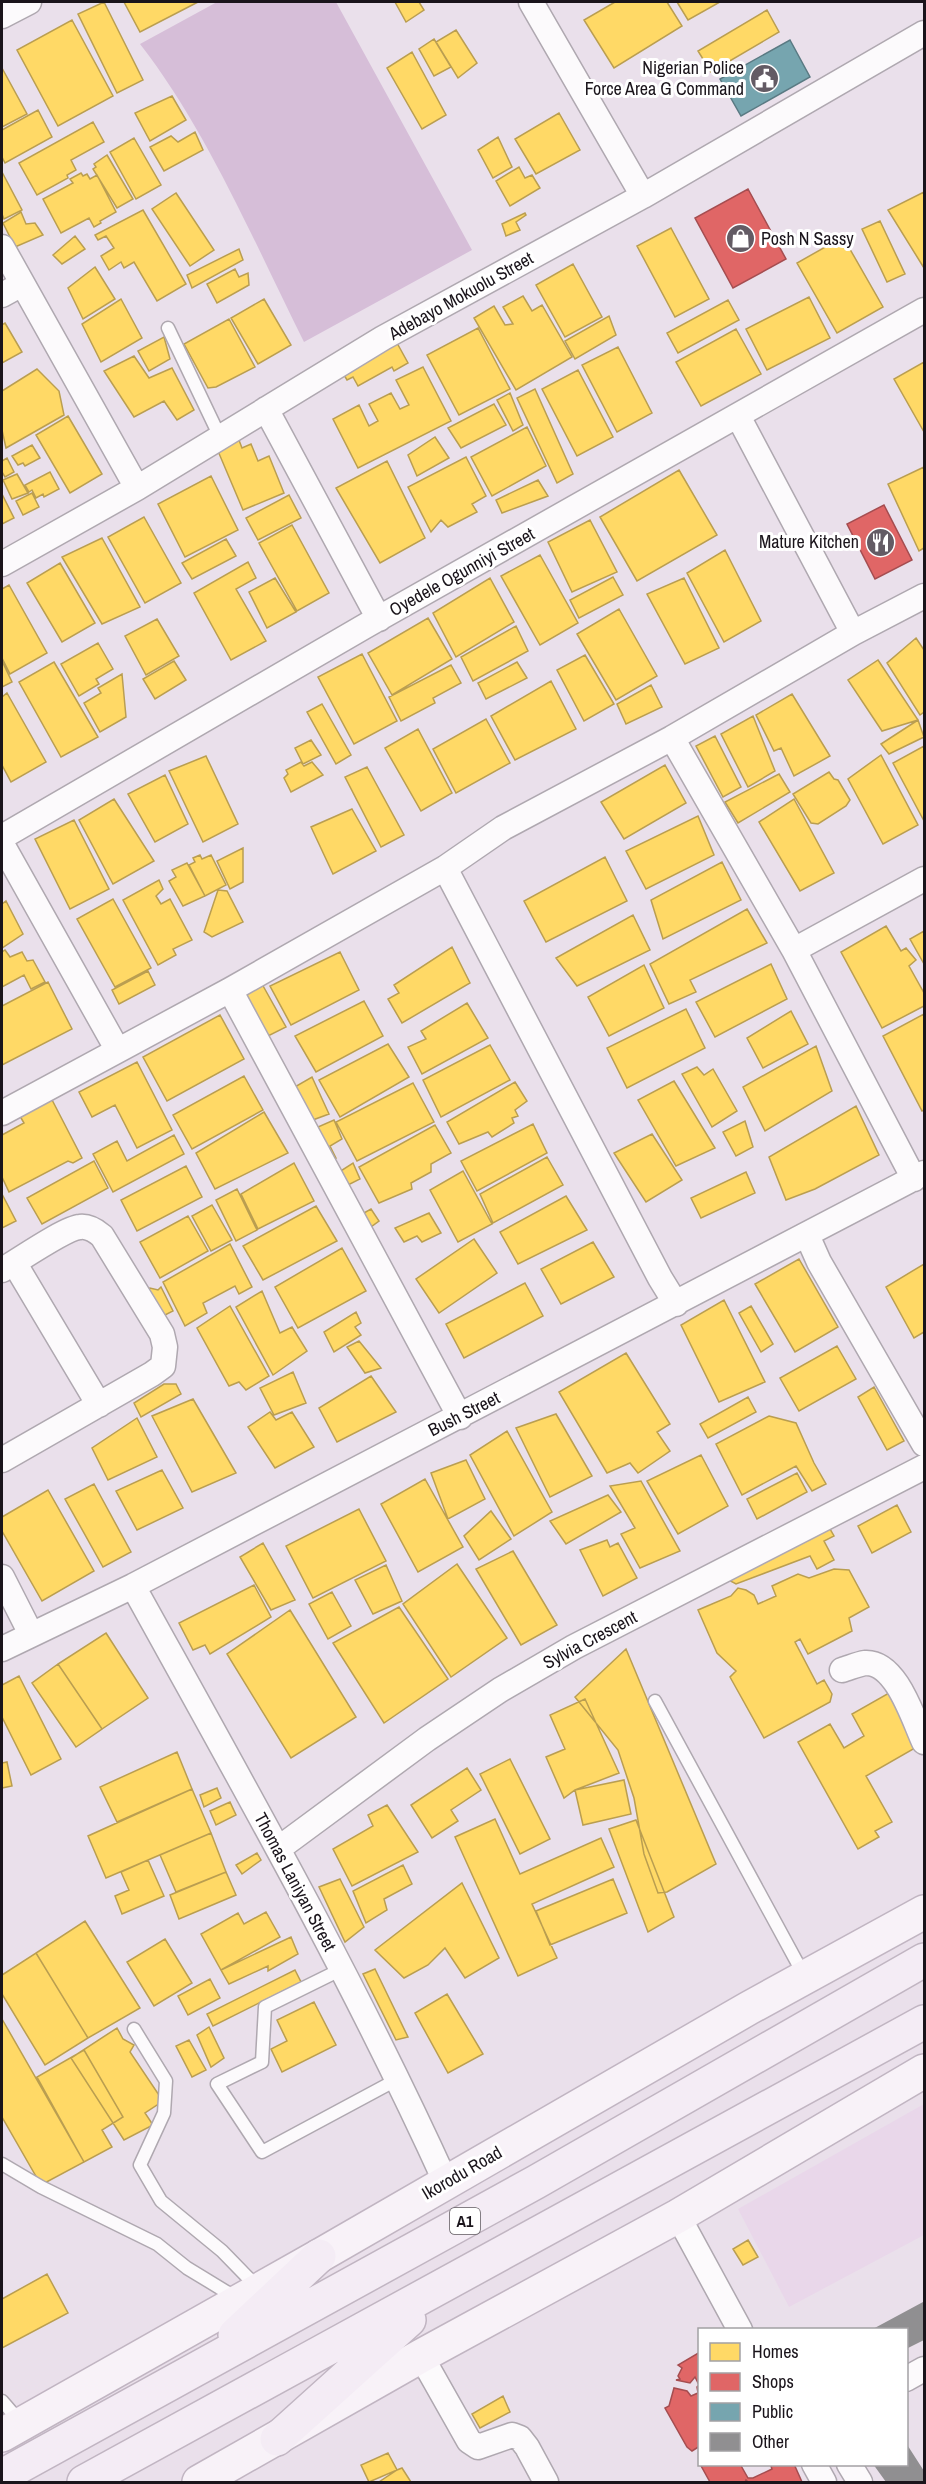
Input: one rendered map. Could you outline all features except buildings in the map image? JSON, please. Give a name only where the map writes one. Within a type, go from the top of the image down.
[{"type":"highway","name":"A1","points":[[2,2476],[536,2182],[924,1960]]},
{"type":"highway","points":[[84,2482],[924,2022]]},
{"type":"highway","points":[[198,2370],[319,2256]]},
{"type":"highway","points":[[277,2439],[449,2284]]},
{"type":"main road","name":"Ikorodu Road","points":[[8,2420],[249,2295],[749,2008],[924,1912]]},
{"type":"main road","points":[[199,2482],[421,2356],[678,2216],[924,2072]]},
{"type":"street","points":[[2,16],[28,2]]},
{"type":"street","points":[[532,2],[643,196]]},
{"type":"street","name":"Adebayo Mokuolu Street","points":[[2,564],[137,488],[383,338],[643,196],[924,33]]},
{"type":"street","points":[[2,247],[12,290],[137,488]]},
{"type":"street","name":"Oyedele Ogunniyi Street","points":[[2,837],[379,619],[924,310]]},
{"type":"street","points":[[266,409],[379,619]]},
{"type":"street","points":[[738,416],[854,633]]},
{"type":"street","points":[[2,1113],[230,990],[445,868],[503,828],[672,738],[854,633],[924,596]]},
{"type":"street","points":[[672,738],[794,950],[919,1176]]},
{"type":"street","points":[[2,844],[117,1049]]},
{"type":"street","points":[[445,868],[660,1278],[676,1304]]},
{"type":"street","points":[[794,950],[924,879]]},
{"type":"street","points":[[230,990],[460,1416]]},
{"type":"street","name":"Bush Street","points":[[2,1649],[134,1586],[919,1176]]},
{"type":"street","points":[[2,1460],[99,1405],[163,1366],[165,1347],[162,1334],[102,1236],[93,1230],[80,1227],[67,1232],[8,1267],[99,1405]]},
{"type":"street","points":[[807,1235],[819,1262],[924,1444]]},
{"type":"street","name":"Sylvia Crescent","points":[[278,1849],[427,1738],[500,1690],[574,1647],[924,1467]]},
{"type":"street","points":[[2,1577],[31,1634]]},
{"type":"street","name":"Thomas Laniyan Street","points":[[134,1586],[342,1969],[398,2079],[446,2183]]},
{"type":"street","points":[[842,1670],[865,1663],[879,1666],[893,1676],[924,1742]]},
{"type":"street","points":[[678,2216],[739,2328]]},
{"type":"street","points":[[421,2356],[469,2441],[478,2447],[512,2435],[520,2438],[546,2482]]},
{"type":"street","points":[[908,2378],[924,2369]]},
{"type":"street","points":[[815,2466],[824,2482]]},
{"type":"street","points":[[850,2466],[860,2482]]},
{"type":"lane","points":[[168,328],[220,437]]},
{"type":"lane","points":[[655,1701],[806,1978]]},
{"type":"lane","points":[[342,1969],[265,2007],[262,2062],[218,2084],[262,2152],[398,2079]]},
{"type":"lane","points":[[134,2029],[166,2081],[164,2113],[140,2165],[162,2201],[222,2251],[249,2295]]},
{"type":"lane","points":[[2,2164],[41,2187],[157,2244],[187,2268],[249,2295]]},
{"type":"shaded area","points":[[217,2],[336,2],[472,250],[304,342],[229,188],[187,113],[140,44]]},
{"type":"shaded area","points":[[924,2104],[924,2235],[789,2307],[738,2209]]},
{"type":"place","name":"Nigerian Police Force Area G Command","points":[[765,78]]},
{"type":"place","name":"Posh N Sassy","points":[[740,239]]},
{"type":"place","name":"Mature Kitchen","points":[[880,542]]}]
